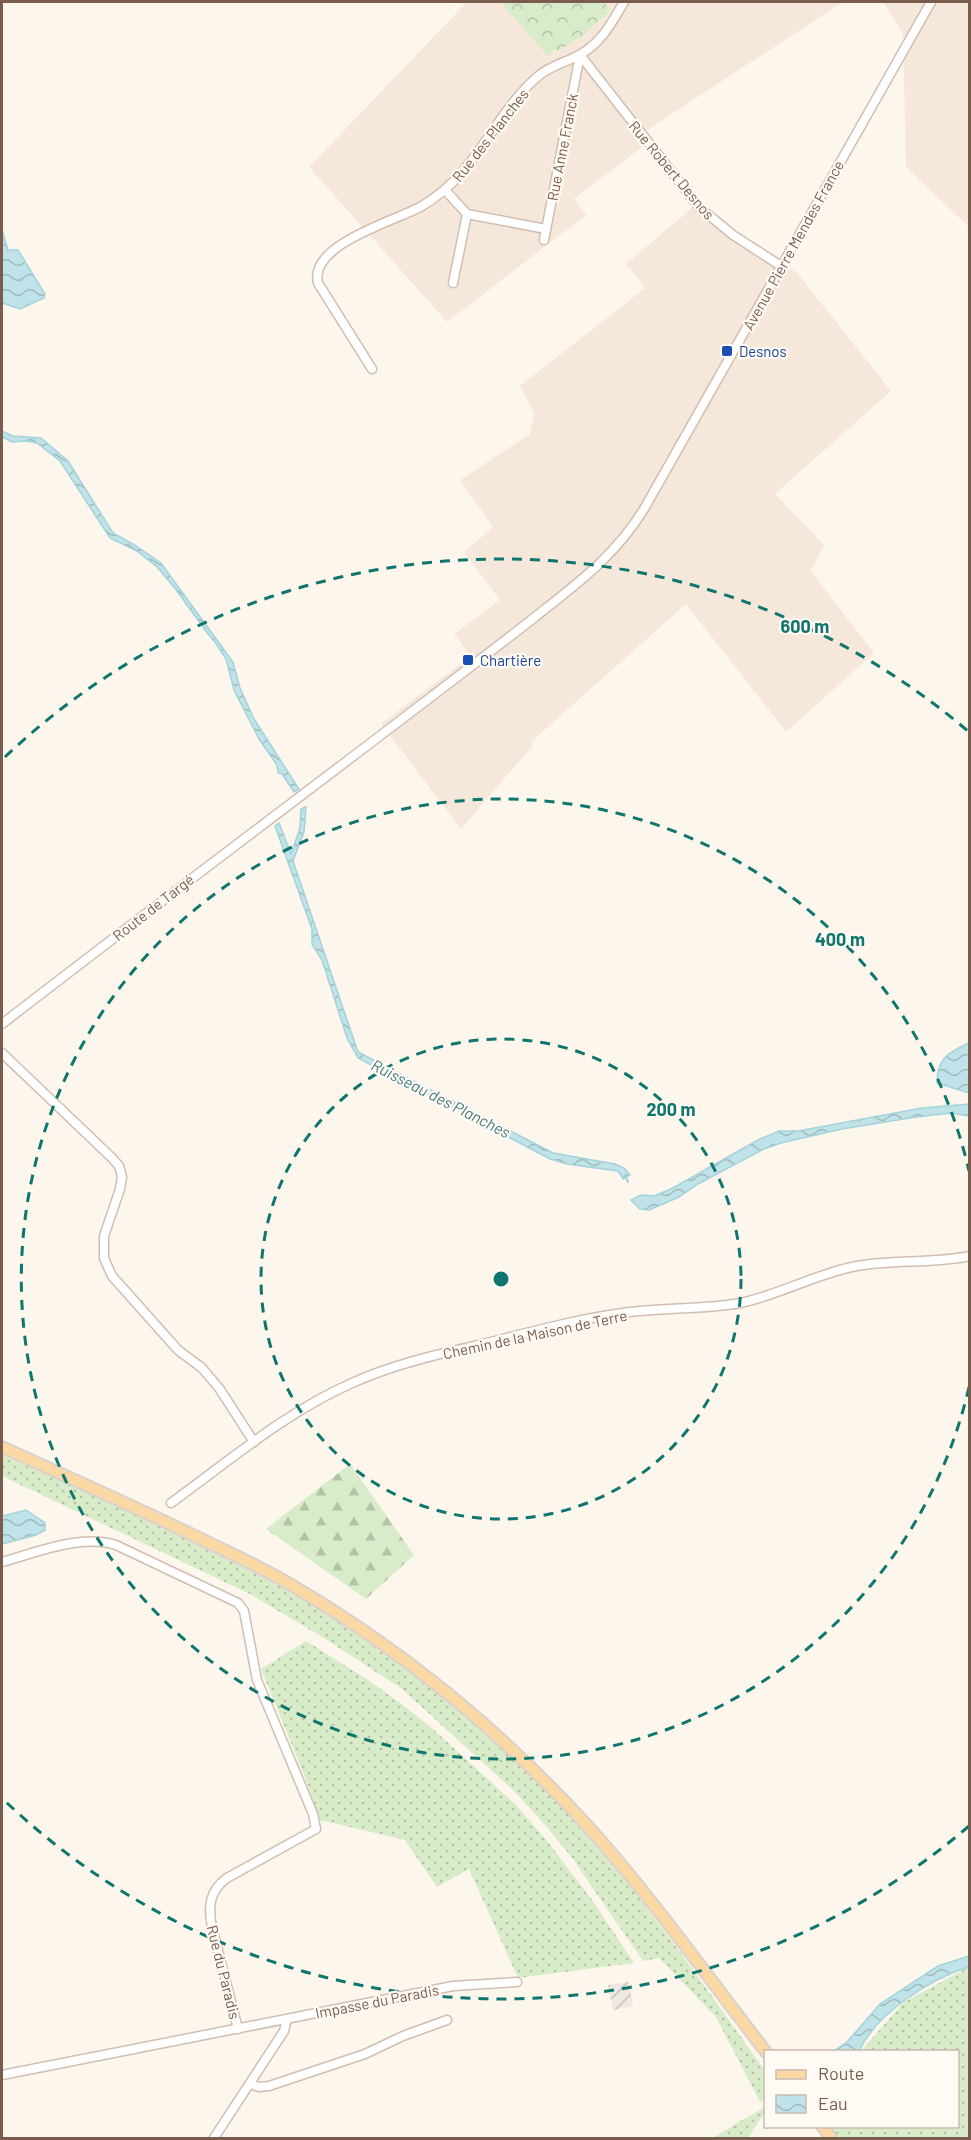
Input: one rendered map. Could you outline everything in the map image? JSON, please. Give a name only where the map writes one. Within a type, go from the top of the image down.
[{"type":"main road","points":[[2,1447],[175,1526],[287,1583],[354,1624],[418,1670],[508,1746],[584,1822],[626,1871],[764,2051]]},
{"type":"street","name":"Rue des Planches","points":[[372,369],[322,290],[317,279],[318,270],[333,252],[356,236],[382,222],[417,209],[445,190],[475,158],[525,90],[549,68],[580,55],[607,32],[624,2]]},
{"type":"street","name":"Avenue Pierre Mendes France","points":[[306,793],[566,593],[610,555],[644,509],[931,2]]},
{"type":"street","name":"Rue Anne Franck","points":[[544,240],[580,55]]},
{"type":"street","name":"Rue Robert Desnos","points":[[580,55],[699,207],[733,235],[781,266]]},
{"type":"street","points":[[445,190],[467,214],[546,229]]},
{"type":"street","points":[[453,283],[467,214]]},
{"type":"street","name":"Route de Targé","points":[[2,1024],[184,882],[306,793]]},
{"type":"street","points":[[2,1053],[119,1166],[122,1177],[120,1189],[104,1236],[104,1258],[112,1276],[178,1350],[202,1368],[219,1388],[254,1442]]},
{"type":"street","name":"Chemin de la Maison de Terre","points":[[171,1503],[254,1442],[309,1406],[352,1383],[422,1359],[625,1312],[715,1307],[744,1302],[857,1266],[942,1261],[969,1256]]},
{"type":"street","name":"Rue du Paradis","points":[[2,1562],[84,1541],[101,1540],[238,1603],[244,1611],[257,1680],[313,1814],[316,1829],[227,1878],[215,1888],[210,1914],[212,1927],[238,2029],[2,2075]]},
{"type":"street","name":"Impasse du Paradis","points":[[238,2029],[453,1986],[517,1982]]},
{"type":"street","points":[[214,2139],[284,2031],[286,2019]]},
{"type":"street","points":[[250,2084],[259,2087],[269,2086],[365,2054],[403,2036],[447,2020]]},
{"type":"shaded area","points":[[467,2],[843,2],[641,134],[699,207],[781,266],[790,268],[798,274],[891,391],[775,494],[824,545],[811,571],[874,653],[786,732],[686,604],[531,742],[533,745],[461,829],[381,724],[471,656],[454,634],[500,600],[464,552],[493,527],[460,480],[530,434],[534,413],[520,386],[645,288],[626,264],[692,208],[647,143],[574,199],[586,215],[447,322],[309,167]]},
{"type":"shaded area","points":[[883,2],[969,2],[969,227],[906,167],[903,34]]},
{"type":"shaded area","points":[[629,1982],[633,2006],[613,2010],[608,1985]]},
{"type":"green space","points":[[500,2],[604,2],[610,10],[581,37],[558,51],[556,49],[548,56]]},
{"type":"green space","points":[[2,1455],[199,1544],[313,1606],[432,1689],[506,1752],[541,1786],[606,1857],[688,1962],[764,2070],[764,2100],[760,2102],[716,2017],[659,1958],[643,1961],[570,1855],[545,1825],[513,1790],[402,1689],[324,1638],[248,1593],[2,1476]]},
{"type":"green space","points":[[350,1464],[414,1555],[366,1599],[266,1529]]},
{"type":"green space","points":[[306,1641],[403,1705],[515,1804],[548,1842],[592,1900],[634,1963],[518,1978],[469,1869],[437,1887],[405,1840],[320,1820],[261,1669]]},
{"type":"green space","points":[[969,1967],[969,2136],[964,2138],[840,2138],[831,2128],[959,2128],[959,2050],[862,2050],[904,2002]]},
{"type":"green space","points":[[764,2108],[764,2114],[748,2138],[712,2138]]},
{"type":"water","points":[[2,230],[8,250],[18,250],[45,294],[44,298],[20,309],[2,303]]},
{"type":"water","points":[[2,431],[13,436],[41,438],[68,461],[113,533],[161,563],[233,662],[240,688],[254,719],[299,789],[294,792],[282,774],[278,773],[277,765],[259,739],[234,690],[226,659],[174,587],[157,567],[137,551],[110,538],[60,461],[37,443],[12,442],[2,437]]},
{"type":"water","points":[[306,807],[304,832],[293,861],[358,1052],[553,1153],[615,1164],[624,1168],[630,1175],[623,1179],[618,1171],[567,1164],[550,1159],[358,1058],[347,1038],[322,960],[312,944],[312,929],[275,826],[279,823],[291,854],[300,828],[301,809]]},
{"type":"water","points":[[969,1043],[969,1093],[937,1083],[939,1067],[945,1057]]},
{"type":"water","points":[[969,1104],[969,1116],[951,1113],[916,1117],[842,1129],[781,1143],[764,1149],[698,1184],[679,1197],[649,1210],[640,1209],[631,1200],[641,1195],[654,1196],[671,1189],[758,1140],[779,1131],[798,1131],[922,1108]]},
{"type":"water","points":[[26,1510],[45,1523],[45,1530],[36,1535],[2,1544],[2,1516]]},
{"type":"water","points":[[969,1956],[969,1967],[954,1972],[922,1989],[891,2011],[867,2037],[860,2050],[835,2050],[847,2042],[880,2004],[938,1966]]},
{"type":"waterway","name":"Ruisseau des Planches","points":[[625,1175],[628,1182]]},
{"type":"place","name":"Desnos","points":[[727,351]]},
{"type":"place","name":"Chartière","points":[[468,660]]}]
